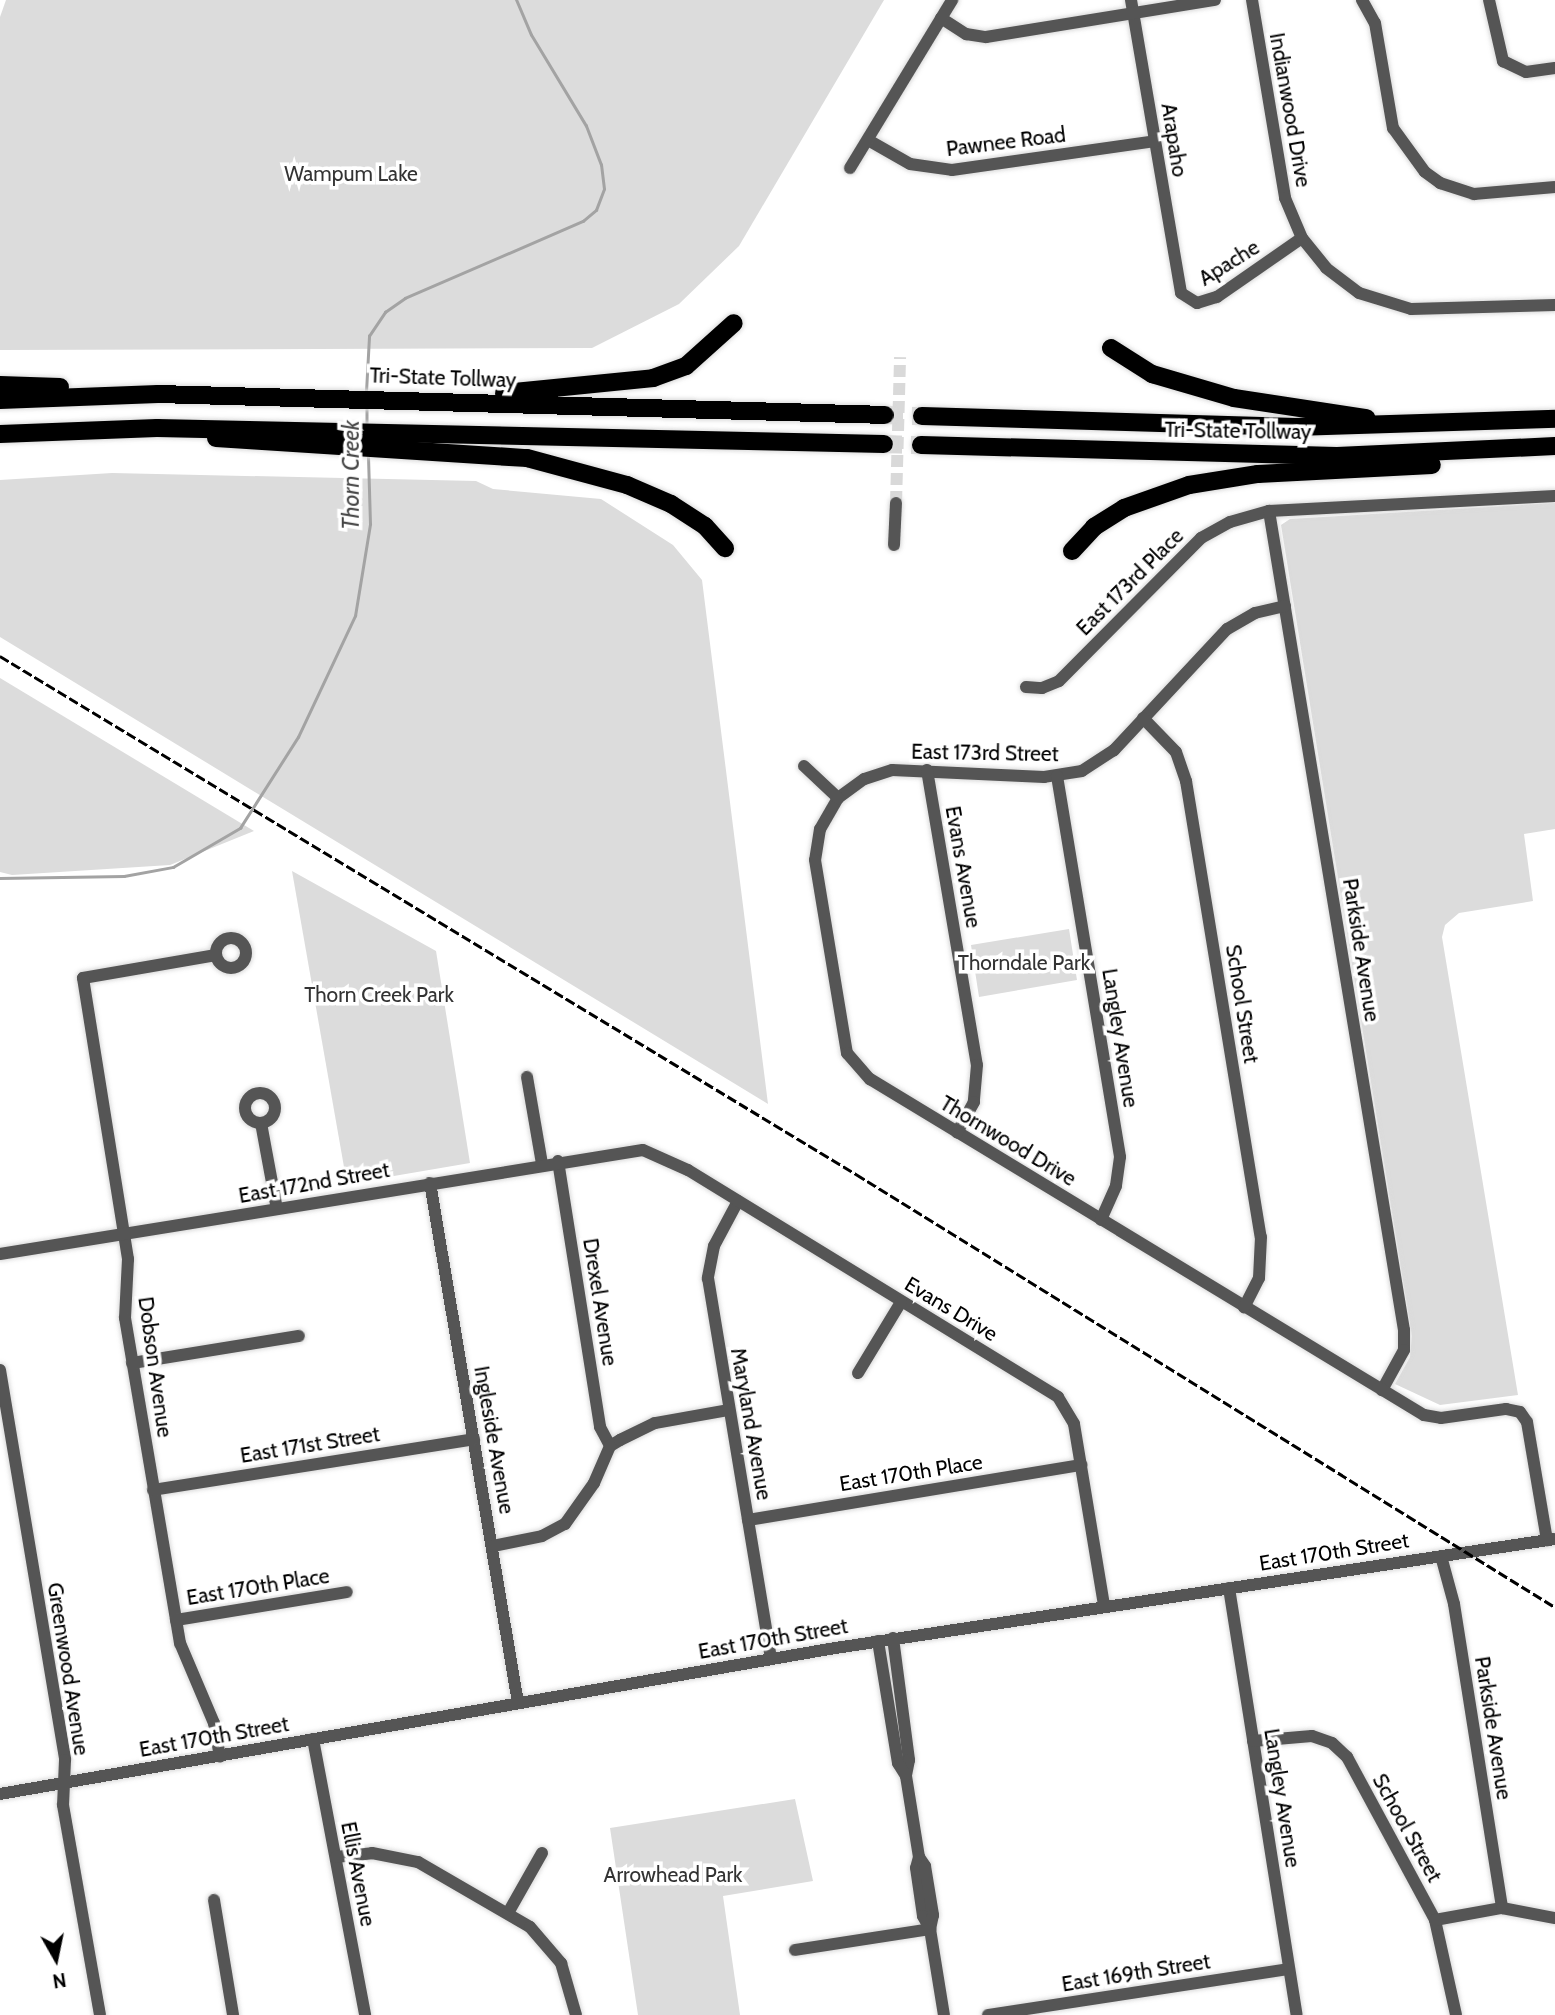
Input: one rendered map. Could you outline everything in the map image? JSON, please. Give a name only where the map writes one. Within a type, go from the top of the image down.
[{"type":"highway","points":[[446,400],[653,378],[686,366],[734,324]]},
{"type":"highway","points":[[1111,348],[1152,374],[1234,398],[1419,426]]},
{"type":"highway","points":[[0,385],[158,394]]},
{"type":"highway","name":"Tri-State Tollway","points":[[0,400],[158,394],[423,399],[885,415]]},
{"type":"highway","name":"Tri-State Tollway","points":[[922,416],[1419,426],[1555,419]]},
{"type":"highway","points":[[0,435],[158,428],[249,444],[318,439],[884,444]]},
{"type":"highway","points":[[423,442],[527,458],[627,485],[671,504],[705,526],[725,548]]},
{"type":"highway","name":"Tri-State Tollway","points":[[921,445],[1337,456],[1555,446]]},
{"type":"highway","points":[[1072,551],[1094,527],[1124,508],[1213,479],[1448,464],[1535,448]]},
{"type":"street","points":[[850,168],[952,0]]},
{"type":"street","name":"Arapaho","points":[[1131,0],[1178,285]]},
{"type":"street","points":[[941,18],[966,34],[986,37],[1215,0]]},
{"type":"street","name":"Indianwood Drive","points":[[1252,0],[1280,179],[1302,238],[1342,281],[1392,305],[1431,309],[1555,304]]},
{"type":"street","points":[[1362,0],[1375,23],[1394,128],[1410,157],[1425,172],[1448,187],[1474,194],[1555,187]]},
{"type":"street","points":[[1489,0],[1503,61],[1526,72],[1555,68]]},
{"type":"street","name":"Pawnee Road","points":[[868,140],[910,164],[952,170],[1155,141]]},
{"type":"street","name":"Apache","points":[[1178,285],[1190,301],[1206,302],[1302,238]]},
{"type":"street","points":[[1269,511],[1555,496]]},
{"type":"street","points":[[894,545],[896,503]]},
{"type":"street","name":"Parkside Avenue","points":[[1269,511],[1404,1331],[1404,1350],[1382,1390]]},
{"type":"street","name":"East 173rd Place","points":[[1026,687],[1042,688],[1059,681],[1201,538],[1230,522],[1269,511]]},
{"type":"street","name":"East 173rd Street","points":[[838,798],[873,774],[928,770],[1057,776],[1102,760],[1227,629],[1255,613],[1285,606]]},
{"type":"street","name":"School Street","points":[[1143,718],[1176,752],[1186,781],[1261,1237],[1259,1278],[1244,1307]]},
{"type":"street","points":[[804,766],[838,798]]},
{"type":"street","name":"Evans Avenue","points":[[928,770],[977,1065],[974,1102],[957,1133]]},
{"type":"street","name":"Langley Avenue","points":[[1057,776],[1120,1157],[1116,1186],[1101,1220]]},
{"type":"street","name":"Thornwood Drive","points":[[838,798],[820,829],[816,860],[847,1053],[863,1075],[1382,1390]]},
{"type":"street","name":"Dobson Avenue","points":[[216,955],[83,978],[124,1234],[128,1268],[124,1305],[153,1490],[182,1651],[214,1723],[220,1756]]},
{"type":"street","points":[[527,1077],[542,1164]]},
{"type":"street","points":[[261,1123],[277,1209]]},
{"type":"street","name":"East 172nd Street","points":[[0,1254],[635,1149]]},
{"type":"street","name":"Evans Drive","points":[[635,1149],[662,1157],[738,1201],[1058,1397],[1071,1416],[1104,1606]]},
{"type":"street","name":"Drexel Avenue","points":[[558,1161],[600,1427],[610,1446]]},
{"type":"street","name":"Ingleside Avenue","points":[[430,1183],[518,1703]]},
{"type":"street","name":"Maryland Avenue","points":[[738,1201],[714,1246],[709,1267],[729,1410],[771,1659]]},
{"type":"street","points":[[858,1373],[901,1301]]},
{"type":"street","points":[[132,1363],[299,1336]]},
{"type":"street","name":"Greenwood Avenue","points":[[0,1370],[63,1746],[63,1805],[100,2015]]},
{"type":"street","points":[[1382,1390],[1432,1417],[1506,1409],[1525,1417],[1551,1539]]},
{"type":"street","points":[[493,1546],[542,1536],[565,1524],[594,1483],[610,1446],[655,1423],[729,1410]]},
{"type":"street","name":"East 171st Street","points":[[153,1490],[474,1439]]},
{"type":"street","name":"East 170th Place","points":[[748,1520],[1081,1465]]},
{"type":"street","name":"East 170th Street","points":[[0,1794],[892,1638],[1551,1539]]},
{"type":"street","name":"Parkside Avenue","points":[[1441,1556],[1454,1604],[1502,1908]]},
{"type":"street","name":"Langley Avenue","points":[[1229,1588],[1297,2015]]},
{"type":"street","name":"East 170th Place","points":[[176,1620],[347,1592]]},
{"type":"street","points":[[892,1638],[909,1760],[906,1776],[919,1857],[916,1868],[923,1916],[930,1929],[944,2015]]},
{"type":"street","points":[[878,1641],[898,1763],[906,1776]]},
{"type":"street","name":"School Street","points":[[1253,1741],[1312,1736],[1332,1743],[1347,1757],[1435,1920],[1455,2015]]},
{"type":"street","name":"Ellis Avenue","points":[[313,1739],[365,2015]]},
{"type":"street","points":[[336,1857],[372,1853],[400,1856],[430,1868],[508,1913],[536,1932],[556,1956],[569,1980],[576,2015]]},
{"type":"street","points":[[508,1913],[542,1853]]},
{"type":"street","points":[[214,1900],[233,2015]]},
{"type":"street","points":[[1435,1920],[1502,1908],[1555,1918]]},
{"type":"street","points":[[795,1950],[930,1929]]},
{"type":"street","name":"East 169th Street","points":[[988,2015],[1289,1969]]},
{"type":"green space","name":"Wampum Lake","points":[[6,0],[884,0],[739,246],[679,304],[592,348],[0,350],[0,17]]},
{"type":"green space","points":[[112,473],[476,481],[493,489],[601,499],[673,545],[702,580],[768,1104],[0,637],[0,480]]},
{"type":"green space","points":[[1555,503],[1555,829],[1524,834],[1533,901],[1459,913],[1445,925],[1442,937],[1518,1395],[1440,1405],[1395,1384],[1410,1357],[1412,1336],[1281,525],[1290,519]]},
{"type":"green space","points":[[0,678],[254,831],[170,865],[12,875],[0,872]]},
{"type":"green space","name":"Thorn Creek Park","points":[[292,871],[436,951],[470,1163],[347,1184]]},
{"type":"green space","name":"Thorndale Park","points":[[1069,929],[1077,980],[979,997],[971,945]]},
{"type":"green space","name":"Arrowhead Park","points":[[795,1799],[813,1881],[723,1896],[740,2015],[638,2015],[610,1828]]},
{"type":"waterway","name":"Thorn Creek","points":[[366,392],[369,336],[385,312],[405,298],[583,221],[596,210],[604,189],[601,165],[586,126],[531,35],[516,0]]},
{"type":"waterway","name":"Thorn Creek","points":[[367,406],[367,427]]},
{"type":"waterway","name":"Thorn Creek","points":[[0,878],[124,876],[173,867],[240,828],[298,737],[355,616],[370,524],[368,455]]},
{"type":"tunnel","points":[[896,503],[900,357]]},
{"type":"tunnel","points":[[885,415],[922,416]]},
{"type":"tunnel","points":[[884,444],[921,445]]},
{"type":"railway","points":[[0,656],[856,1174],[1555,1607]]}]
